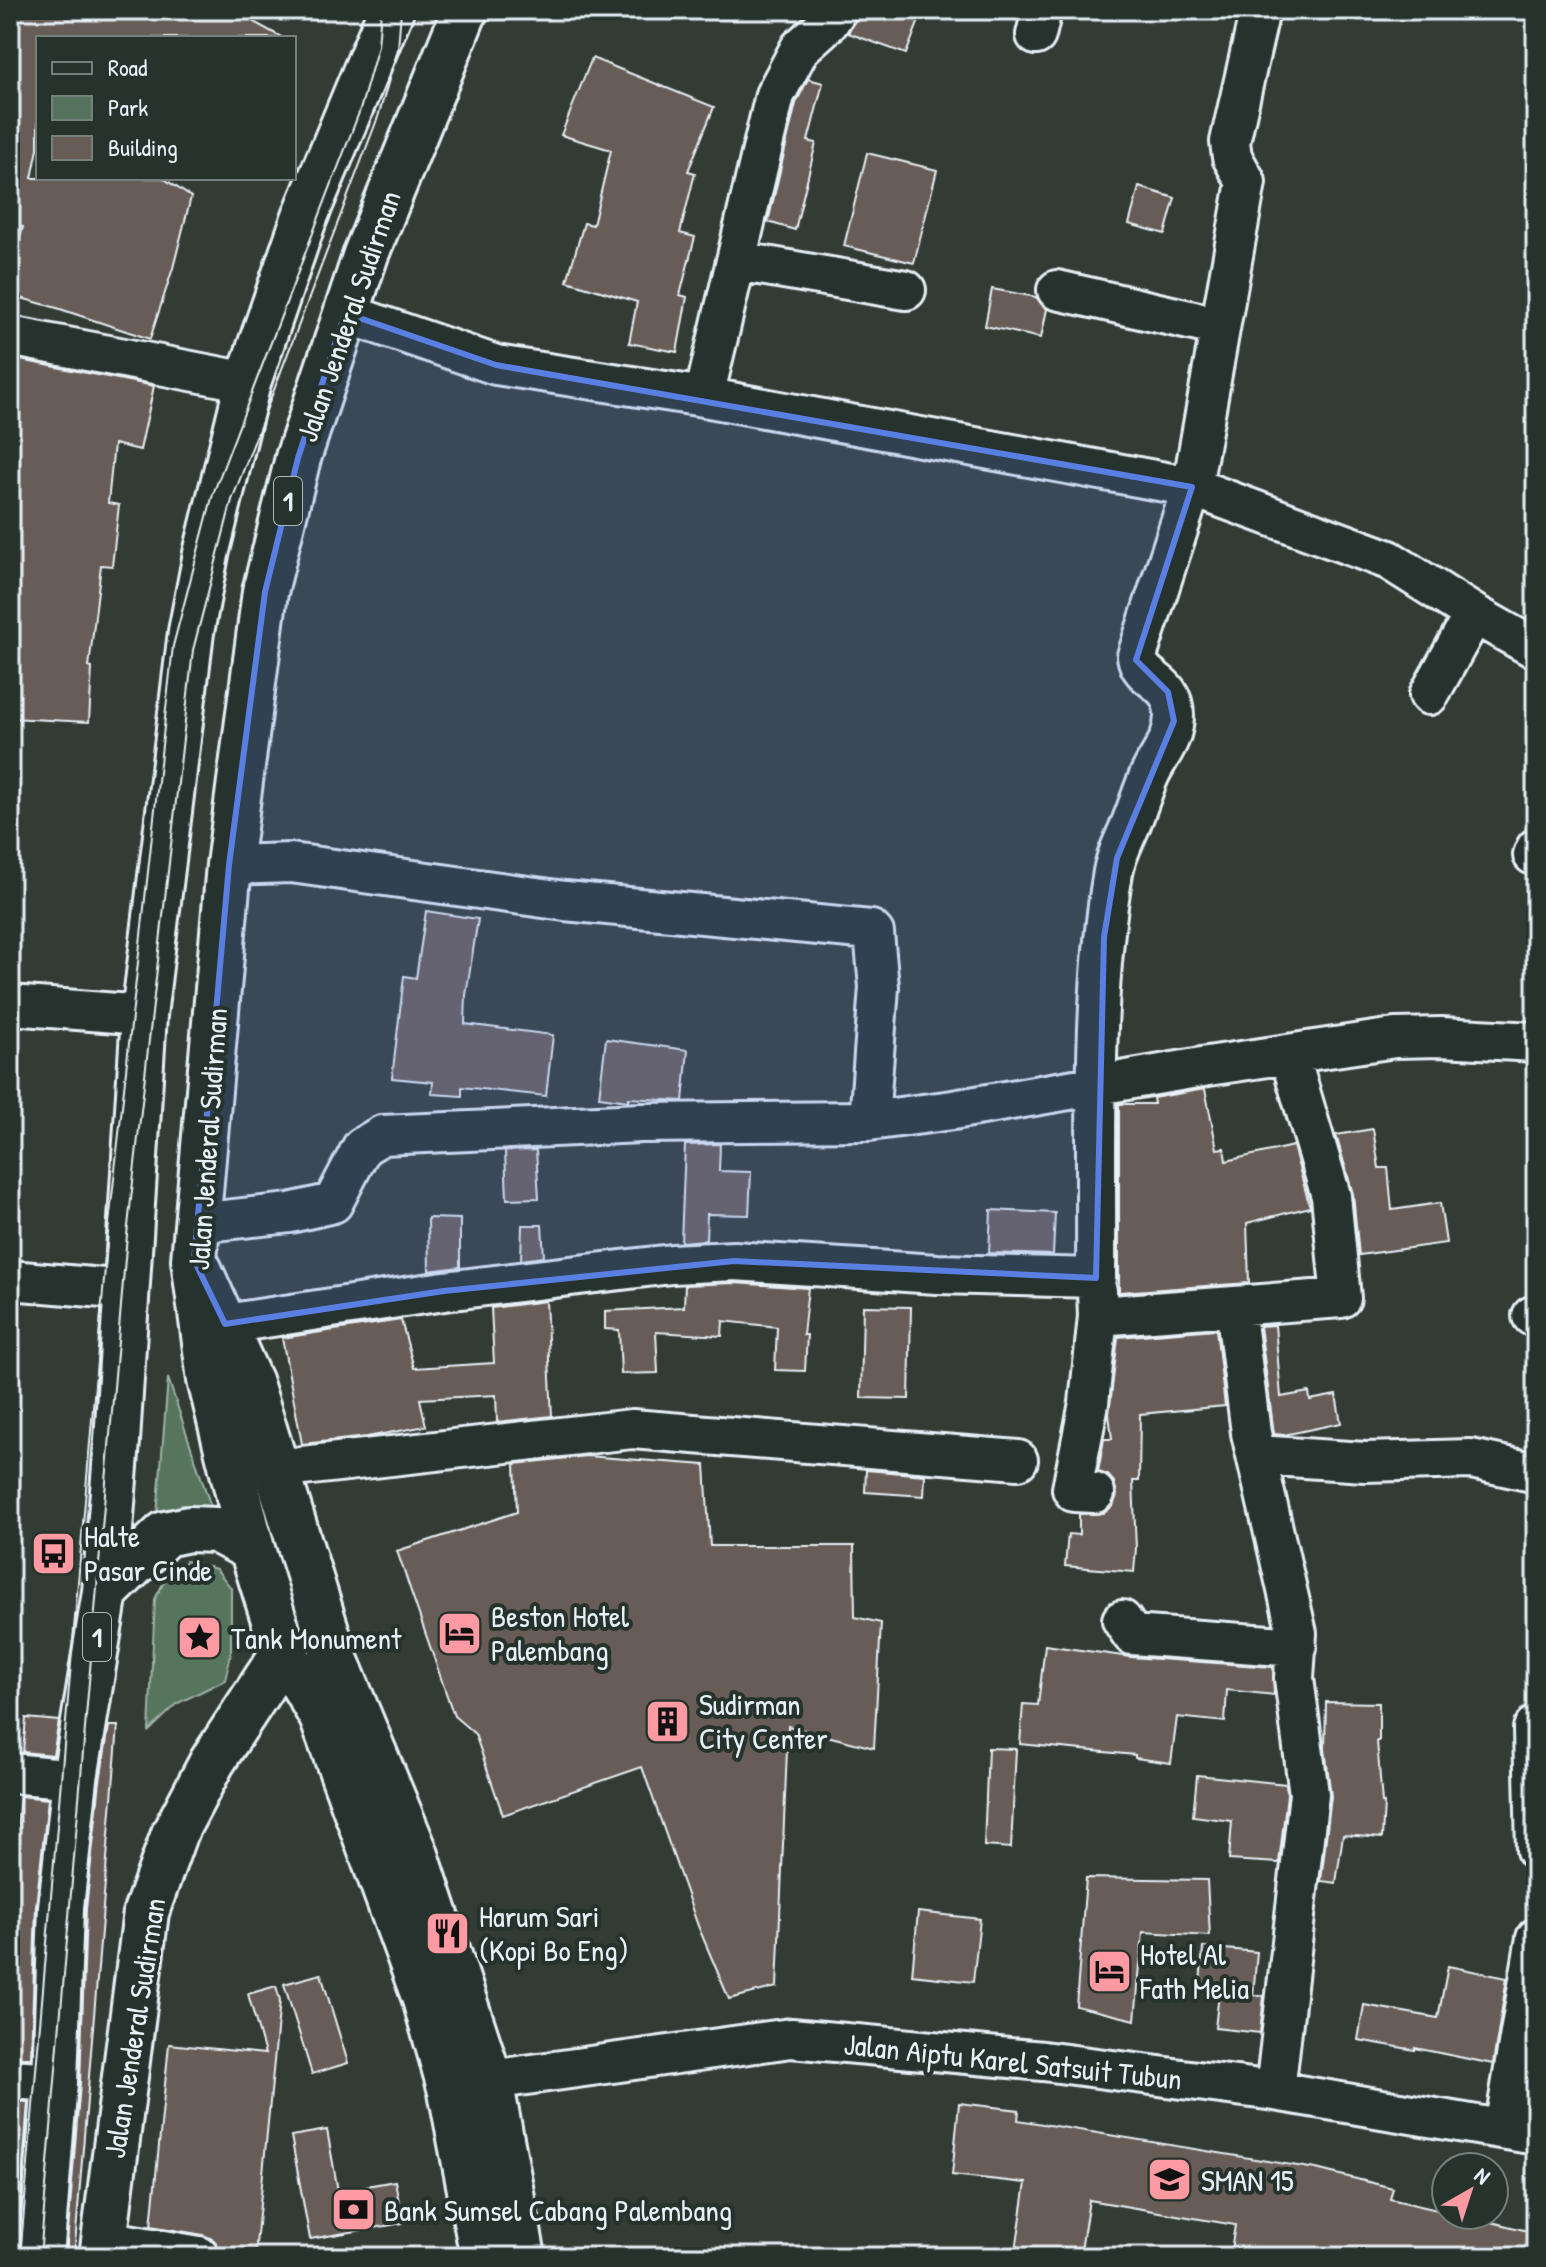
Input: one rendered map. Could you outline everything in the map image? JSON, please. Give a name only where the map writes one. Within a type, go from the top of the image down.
[{"type":"main road","name":"1","points":[[41,2257],[55,2082],[61,1907],[75,1778],[105,1592],[144,1015],[191,632],[206,554],[248,382],[304,219],[391,10]]},
{"type":"main road","name":"Jalan Jenderal Sudirman","points":[[103,2249],[146,1912],[174,1834],[212,1762],[284,1652],[252,1549],[210,1380],[196,1241],[229,865],[265,592],[298,458],[345,313],[465,10]]},
{"type":"main road","points":[[196,1241],[250,1383],[335,1659],[415,1852],[470,2086],[523,2257]]},
{"type":"main road","points":[[105,1592],[165,1534],[189,1529],[216,1530],[252,1549]]},
{"type":"main road","points":[[284,1652],[322,1717],[425,1999],[470,2086],[483,2257]]},
{"type":"street","points":[[704,397],[775,95],[800,48],[829,22],[837,10]]},
{"type":"street","points":[[276,1469],[632,1429],[1026,1460],[1086,1479],[1089,1403],[1098,1316],[1097,1085],[1104,937],[1113,869],[1149,776],[1168,745],[1174,721],[1168,692],[1145,672],[1137,656],[1192,487],[1246,182],[1232,157],[1230,142],[1260,10]]},
{"type":"street","points":[[737,261],[906,290]]},
{"type":"street","points":[[1057,290],[1220,327]]},
{"type":"street","points":[[345,313],[496,365],[704,397],[1192,487],[1389,560],[1536,649]]},
{"type":"street","points":[[10,336],[248,382]]},
{"type":"street","points":[[1429,695],[1474,614]]},
{"type":"street","points":[[229,865],[291,863],[565,901],[871,930],[874,933],[879,987],[869,1121]]},
{"type":"street","points":[[10,1005],[144,1015]]},
{"type":"street","points":[[196,1241],[333,1203],[362,1147],[382,1135],[641,1123],[869,1121],[1395,1038],[1536,1042]]},
{"type":"street","points":[[1098,1316],[1341,1298],[1331,1196],[1289,1054]]},
{"type":"street","points":[[225,1324],[444,1291],[672,1264],[734,1261],[937,1274],[1096,1278]]},
{"type":"street","points":[[10,1280],[127,1290]]},
{"type":"street","points":[[1235,1306],[1251,1433],[1297,1633],[1294,1678],[1309,1794],[1275,2091]]},
{"type":"street","points":[[1257,1455],[1365,1462],[1471,1459],[1532,1472]]},
{"type":"street","points":[[1122,1620],[1132,1635],[1297,1647]]},
{"type":"street","points":[[1536,1725],[1533,1729],[1536,1850]]},
{"type":"street","points":[[10,1773],[54,1777]]},
{"type":"street","points":[[1520,2132],[1536,1938]]},
{"type":"street","name":"Jalan Aiptu Karel Satsuit Tubun","points":[[470,2086],[791,2038],[1043,2061],[1275,2091],[1520,2132]]},
{"type":"street","points":[[10,2079],[55,2082]]},
{"type":"street","points":[[103,2249],[199,2256]]},
{"type":"highlighted area","points":[[345,313],[496,365],[1192,487],[1136,660],[1168,692],[1174,721],[1117,858],[1104,937],[1096,1278],[734,1261],[444,1291],[225,1324],[194,1260],[229,865],[265,592],[298,458]]},
{"type":"green space","points":[[168,1378],[211,1507],[182,1505],[157,1516]]},
{"type":"green space","points":[[186,1561],[216,1569],[231,1588],[231,1654],[225,1680],[178,1703],[149,1731],[155,1599],[166,1578]]},
{"type":"building","points":[[10,10],[140,10],[160,19],[165,10],[232,10],[279,36],[36,36],[36,159],[32,178],[166,180],[191,197],[173,268],[150,339],[10,295],[10,274],[23,227],[10,224]]},
{"type":"building","points":[[859,10],[923,10],[906,54],[848,33]]},
{"type":"building","points":[[592,58],[714,107],[688,171],[695,173],[680,233],[695,237],[680,295],[687,297],[677,352],[629,343],[637,302],[567,281],[584,223],[593,225],[611,150],[561,135]]},
{"type":"building","points":[[808,79],[823,83],[808,141],[816,143],[795,230],[768,222],[796,103]]},
{"type":"building","points":[[867,153],[937,170],[914,263],[844,246]]},
{"type":"building","points":[[1139,187],[1175,198],[1165,234],[1129,224]]},
{"type":"building","points":[[992,289],[1036,297],[1047,309],[1041,338],[985,326]]},
{"type":"building","points":[[10,358],[154,386],[140,450],[114,444],[108,503],[119,505],[112,566],[101,565],[89,667],[92,668],[89,722],[10,718],[10,640],[17,581],[10,581]]},
{"type":"building","points":[[426,911],[478,919],[466,995],[465,1024],[553,1035],[546,1096],[462,1087],[462,1096],[432,1094],[433,1082],[392,1078],[404,976],[416,978]]},
{"type":"building","points":[[606,1039],[688,1050],[683,1101],[628,1098],[628,1101],[599,1097]]},
{"type":"building","points":[[1205,1089],[1217,1149],[1224,1148],[1226,1161],[1293,1146],[1310,1207],[1247,1223],[1249,1283],[1119,1292],[1119,1104],[1154,1104],[1153,1098]]},
{"type":"building","points":[[1373,1129],[1379,1168],[1388,1168],[1392,1210],[1440,1203],[1446,1243],[1359,1255],[1353,1194],[1336,1135]]},
{"type":"building","points":[[720,1144],[719,1171],[751,1172],[749,1215],[707,1214],[706,1240],[681,1242],[685,1145]]},
{"type":"building","points":[[536,1150],[539,1198],[507,1199],[505,1151]]},
{"type":"building","points":[[991,1210],[1055,1213],[1053,1255],[989,1253]]},
{"type":"building","points":[[428,1218],[460,1219],[460,1267],[429,1271]]},
{"type":"building","points":[[522,1225],[542,1225],[544,1257],[521,1260]]},
{"type":"building","points":[[734,1283],[808,1288],[803,1335],[807,1335],[805,1371],[775,1370],[777,1327],[723,1321],[722,1336],[656,1332],[658,1373],[621,1374],[619,1330],[605,1329],[605,1311],[684,1307],[685,1285]]},
{"type":"building","points":[[546,1301],[552,1416],[497,1422],[496,1395],[420,1399],[426,1426],[367,1437],[302,1444],[282,1338],[401,1320],[414,1368],[494,1363],[491,1308]]},
{"type":"building","points":[[863,1306],[911,1307],[909,1399],[861,1398]]},
{"type":"building","points":[[1275,1325],[1281,1397],[1309,1392],[1310,1400],[1336,1395],[1341,1423],[1284,1435],[1274,1434],[1260,1326]]},
{"type":"building","points":[[1216,1329],[1225,1406],[1140,1414],[1139,1481],[1133,1481],[1134,1572],[1065,1566],[1068,1534],[1079,1535],[1079,1514],[1104,1513],[1113,1506],[1117,1495],[1114,1482],[1108,1475],[1098,1472],[1104,1439],[1112,1439],[1109,1414],[1118,1337]]},
{"type":"building","name":"Sudirman City Center","points":[[586,1456],[705,1465],[710,1546],[854,1546],[855,1617],[881,1623],[874,1748],[788,1726],[777,1987],[729,1999],[698,1926],[642,1767],[503,1815],[475,1734],[454,1716],[397,1551],[517,1512],[515,1464]]},
{"type":"building","points":[[866,1470],[925,1475],[924,1496],[865,1492]]},
{"type":"building","points":[[1045,1645],[1130,1657],[1273,1667],[1274,1695],[1227,1690],[1225,1722],[1177,1717],[1171,1763],[1135,1758],[1135,1755],[1020,1744],[1023,1704],[1038,1705]]},
{"type":"building","points":[[1326,1702],[1379,1703],[1377,1741],[1384,1803],[1382,1838],[1343,1835],[1336,1883],[1321,1881],[1331,1796],[1325,1749]]},
{"type":"building","points":[[26,1718],[59,1721],[53,1755],[23,1752]]},
{"type":"building","points":[[109,1726],[118,1726],[74,2257],[66,2257],[80,2084],[86,1909]]},
{"type":"building","points":[[988,1748],[1016,1749],[1011,1848],[984,1846]]},
{"type":"building","points":[[1197,1775],[1286,1784],[1279,1863],[1229,1860],[1232,1821],[1193,1816]]},
{"type":"building","points":[[20,1796],[48,1799],[36,1906],[31,2058],[10,2057],[10,1912]]},
{"type":"building","name":"Hotel Al Fath Melia","points":[[1086,1878],[1207,1880],[1210,1936],[1143,1932],[1135,2020],[1076,2006]]},
{"type":"building","points":[[918,1912],[980,1919],[973,1982],[912,1975]]},
{"type":"building","points":[[1203,1947],[1257,1952],[1253,1995],[1264,1996],[1260,2033],[1215,2028],[1220,1985],[1200,1983]]},
{"type":"building","points":[[1448,1966],[1507,1978],[1493,2064],[1358,2040],[1364,2005],[1438,2018]]},
{"type":"building","points":[[321,1974],[348,2063],[312,2074],[284,1984]]},
{"type":"building","points":[[276,1986],[280,2000],[255,2255],[220,2251],[214,2240],[203,2235],[151,2226],[169,2044],[265,2054],[248,1994]]},
{"type":"building","points":[[10,2101],[28,2102],[16,2257],[10,2257]]},
{"type":"building","name":"SMAN 15","points":[[959,2103],[1019,2110],[1018,2120],[1316,2169],[1393,2188],[1390,2199],[1430,2208],[1430,2231],[1510,2231],[1510,2227],[1536,2233],[1536,2257],[1230,2257],[1235,2225],[1089,2200],[1080,2257],[1015,2257],[1026,2183],[952,2175]]},
{"type":"building","name":"Bank Sumsel Cabang Palembang","points":[[327,2130],[338,2191],[395,2181],[403,2223],[310,2239],[291,2136]]},
{"type":"tram line","points":[[20,2257],[108,1233],[173,646],[213,494],[360,110],[378,46],[381,10]]},
{"type":"tram line","points":[[40,2257],[127,1235],[193,650],[232,500],[378,117],[398,49],[401,10]]},
{"type":"place","name":"Halte Pasar Cinde","points":[[53,1553]]},
{"type":"place","name":"Beston Hotel Palembang","points":[[460,1633]]},
{"type":"place","name":"Tank Monument","points":[[200,1638]]},
{"type":"place","name":"Sudirman City Center","points":[[668,1721]]},
{"type":"place","name":"Harum Sari (Kopi Bo Eng)","points":[[448,1933]]},
{"type":"place","name":"Hotel Al Fath Melia","points":[[1109,1971]]},
{"type":"place","name":"SMAN 15","points":[[1170,2180]]},
{"type":"place","name":"Bank Sumsel Cabang Palembang","points":[[353,2210]]}]
